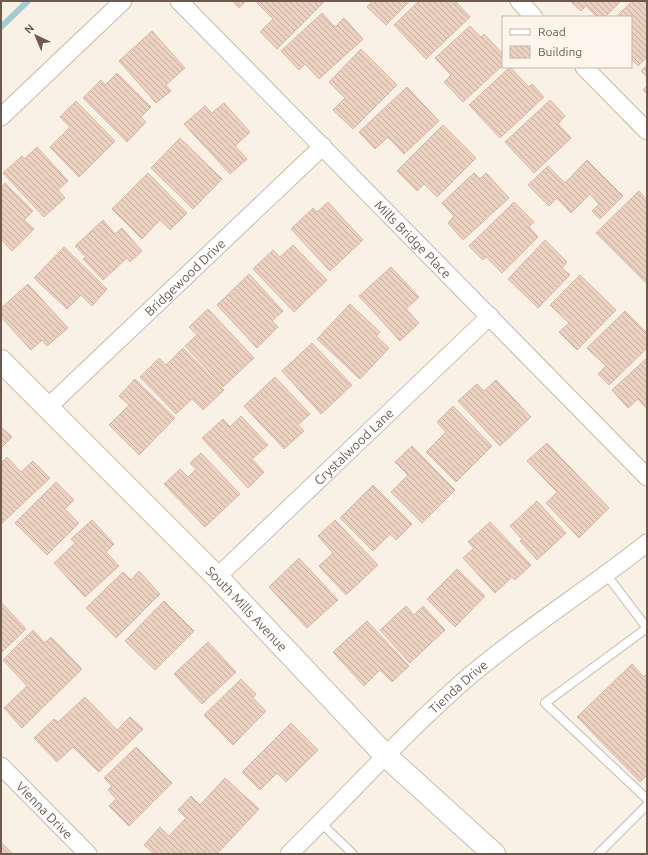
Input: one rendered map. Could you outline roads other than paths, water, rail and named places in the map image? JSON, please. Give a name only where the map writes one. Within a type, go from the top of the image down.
[{"type":"street","points":[[1,117],[123,1]]},
{"type":"street","name":"Mills Bridge Place","points":[[179,1],[647,477]]},
{"type":"street","points":[[519,1],[533,16]]},
{"type":"street","points":[[585,68],[647,131]]},
{"type":"street","name":"Bridgewood Drive","points":[[47,408],[323,146]]},
{"type":"street","name":"Crystalwood Lane","points":[[217,577],[490,316]]},
{"type":"street","name":"South Mills Avenue","points":[[1,361],[217,577],[385,755],[494,854]]},
{"type":"street","name":"Tienda Drive","points":[[289,854],[321,823],[385,755],[487,661],[647,543]]},
{"type":"street","name":"Vienna Drive","points":[[1,766],[88,854]]},
{"type":"lane","points":[[606,574],[647,628],[545,703],[647,799]]},
{"type":"lane","points":[[598,854],[647,805]]},
{"type":"lane","points":[[321,823],[353,854]]},
{"type":"waterway","points":[[1,27],[28,1]]}]
